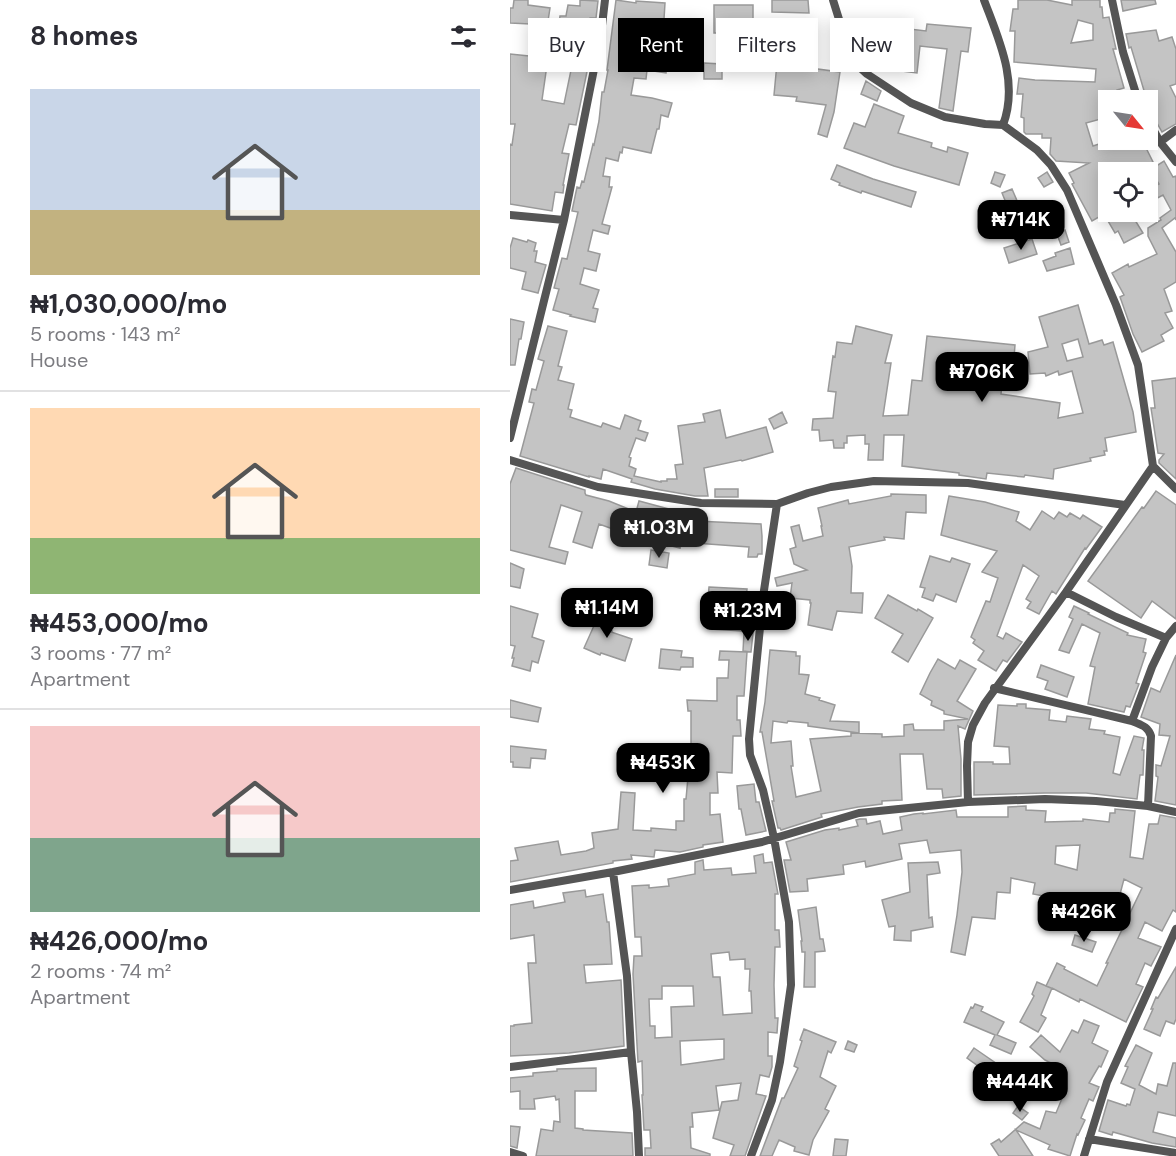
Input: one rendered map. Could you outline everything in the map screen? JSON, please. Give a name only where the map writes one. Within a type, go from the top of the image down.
[{"type":"street","points":[[510,438],[564,220],[601,34],[605,0]]},
{"type":"street","points":[[833,0],[854,62],[867,74],[911,103],[945,117],[1003,125],[1037,150],[1051,165],[1067,190],[1116,305],[1138,365],[1153,466],[1176,489]]},
{"type":"street","points":[[984,0],[1005,55],[1009,95],[1008,112],[1003,125]]},
{"type":"street","points":[[1112,0],[1122,52],[1135,90]]},
{"type":"street","points":[[1160,142],[1176,130]]},
{"type":"street","points":[[1158,138],[1176,162]]},
{"type":"street","points":[[510,214],[564,220]]},
{"type":"street","points":[[510,460],[598,487],[700,503],[777,504],[808,493],[874,481],[968,483],[1125,506]]},
{"type":"street","points":[[968,802],[968,742],[974,725],[994,688],[1066,592],[1153,466]]},
{"type":"street","points":[[751,1156],[772,1100],[791,985],[789,922],[763,789],[750,755],[763,597],[777,504]]},
{"type":"street","points":[[1066,592],[1124,621],[1166,638]]},
{"type":"street","points":[[1132,722],[1152,667],[1166,638],[1176,626]]},
{"type":"street","points":[[994,688],[1146,727],[1151,736],[1148,806]]},
{"type":"street","points":[[510,890],[762,842],[859,813],[968,802],[1045,799],[1148,806],[1176,812]]},
{"type":"street","points":[[613,872],[627,976],[639,1156]]},
{"type":"street","points":[[1083,1156],[1107,1082],[1176,929]]},
{"type":"street","points":[[510,1067],[631,1052]]},
{"type":"street","points":[[1089,1139],[1176,1153]]},
{"type":"street","points":[[510,1152],[523,1156]]},
{"type":"building","points":[[514,0],[528,0],[528,5],[550,8],[548,18],[528,18],[528,24],[510,23],[510,8],[513,8]]},
{"type":"building","points":[[580,0],[598,1],[596,18],[560,18],[560,16],[566,16],[568,5],[580,6]]},
{"type":"building","points":[[616,0],[665,3],[664,18],[618,18],[618,72],[647,72],[646,79],[634,78],[631,95],[672,103],[668,117],[661,115],[651,153],[623,147],[618,161],[606,158],[603,176],[610,177],[609,187],[612,187],[602,224],[610,226],[608,234],[593,230],[588,251],[600,254],[596,271],[584,268],[580,284],[599,290],[593,308],[598,309],[595,322],[553,310],[559,289],[554,288],[562,258],[567,259],[578,212],[572,211],[577,187],[580,188],[582,181],[584,182],[594,145]]},
{"type":"building","points":[[772,0],[808,0],[809,13],[772,12]]},
{"type":"building","points":[[1018,0],[1047,0],[1072,5],[1072,0],[1100,0],[1103,18],[1109,17],[1116,49],[1113,49],[1124,88],[1098,90],[1098,120],[1086,123],[1093,146],[1098,144],[1098,150],[1147,150],[1153,162],[1098,162],[1098,218],[1092,221],[1072,184],[1074,183],[1069,173],[1089,163],[1056,161],[1050,154],[1051,138],[1042,138],[1042,134],[1026,134],[1024,118],[1021,117],[1023,94],[1017,94],[1019,78],[1095,82],[1096,69],[1014,62],[1015,31],[1010,31],[1013,9],[1018,9]],"holes":[[[1078,20],[1093,24],[1093,40],[1071,43]]]},
{"type":"building","points":[[1121,0],[1155,0],[1156,4],[1123,11]]},
{"type":"building","points":[[714,5],[753,5],[753,18],[716,18],[716,33],[714,33]]},
{"type":"building","points":[[927,24],[971,28],[968,52],[961,51],[953,111],[939,108],[947,49],[920,46],[917,73],[909,72],[914,72],[914,30],[926,31]]},
{"type":"building","points":[[1156,30],[1159,41],[1172,37],[1176,49],[1176,84],[1170,86],[1176,98],[1176,124],[1162,132],[1158,125],[1158,90],[1144,90],[1126,34]]},
{"type":"building","points":[[510,54],[528,56],[528,72],[546,72],[542,100],[564,104],[571,72],[587,72],[576,125],[569,124],[562,153],[569,154],[563,193],[555,192],[552,211],[510,204],[510,144],[512,145],[515,124],[510,124]]},
{"type":"building","points":[[704,63],[716,64],[716,72],[722,72],[722,79],[704,79]]},
{"type":"building","points":[[818,69],[840,72],[834,112],[827,137],[818,134],[826,105],[796,101],[797,97],[774,95],[776,72],[818,72]]},
{"type":"building","points":[[866,81],[881,91],[877,101],[861,94]]},
{"type":"building","points":[[874,104],[904,116],[898,133],[932,143],[931,147],[947,152],[948,147],[968,153],[959,185],[894,166],[844,148],[854,123],[865,127]]},
{"type":"building","points":[[1164,161],[1173,177],[1176,176],[1176,220],[1175,218],[1162,228],[1176,252],[1176,282],[1164,289],[1172,311],[1165,313],[1173,328],[1161,335],[1164,341],[1142,352],[1120,297],[1124,295],[1112,273],[1128,264],[1129,267],[1157,254],[1148,236],[1148,228],[1171,210],[1163,195],[1158,198],[1158,165]]},
{"type":"building","points":[[837,165],[916,192],[911,207],[839,185],[840,183],[831,179]]},
{"type":"building","points":[[995,172],[1005,175],[1000,187],[991,183]]},
{"type":"building","points":[[1047,172],[1053,182],[1044,187],[1038,178]]},
{"type":"building","points":[[1012,189],[1021,210],[1011,215],[1002,193]]},
{"type":"building","points":[[1052,203],[1060,224],[1028,237],[1020,216]]},
{"type":"building","points":[[1109,222],[1136,222],[1143,233],[1124,243],[1118,231],[1115,233]]},
{"type":"building","points":[[1065,230],[1069,242],[1061,245],[1057,234]]},
{"type":"building","points":[[513,238],[536,243],[535,262],[546,265],[538,293],[522,289],[526,272],[510,268],[510,248]]},
{"type":"building","points":[[1032,239],[1037,254],[1009,263],[1004,248]]},
{"type":"building","points":[[1070,248],[1074,264],[1047,271],[1043,261],[1056,256],[1055,253]]},
{"type":"building","points":[[1078,305],[1089,344],[1102,340],[1104,345],[1113,342],[1133,412],[1136,432],[1105,438],[1107,451],[1104,451],[1105,455],[1090,458],[1091,461],[1054,469],[1053,479],[987,473],[986,479],[902,466],[904,435],[884,435],[883,460],[868,460],[869,444],[865,444],[865,435],[847,436],[844,448],[834,448],[833,440],[820,441],[819,430],[812,430],[813,419],[833,418],[836,392],[828,391],[833,356],[835,357],[837,342],[852,344],[856,326],[892,335],[885,363],[891,363],[883,416],[908,415],[912,380],[922,381],[927,336],[1015,345],[1013,370],[1003,369],[1001,394],[1060,403],[1058,418],[1083,413],[1072,371],[1059,375],[1058,371],[1046,376],[1045,373],[1030,374],[1028,352],[1048,347],[1039,317]],"holes":[[[1078,339],[1083,357],[1067,361],[1062,344]]]},
{"type":"building","points":[[510,319],[524,322],[515,365],[510,365]]},
{"type":"building","points":[[548,326],[567,331],[558,366],[562,367],[558,380],[574,384],[568,409],[572,410],[570,417],[601,427],[603,423],[620,429],[625,415],[641,421],[638,430],[648,433],[645,441],[636,438],[629,457],[631,458],[629,466],[636,469],[634,476],[661,482],[667,479],[677,479],[675,465],[683,464],[678,426],[705,422],[703,414],[720,410],[726,438],[766,427],[773,452],[704,468],[708,496],[655,489],[631,482],[632,479],[603,469],[601,479],[589,477],[520,456],[534,403],[529,402],[532,389],[536,390],[544,361],[538,359]]},
{"type":"building","points":[[1176,378],[1176,479],[1159,463],[1164,454],[1158,453],[1151,408],[1155,408],[1152,381]]},
{"type":"building","points":[[782,412],[787,423],[774,429],[769,419]]},
{"type":"building","points":[[516,468],[585,490],[586,495],[636,512],[639,501],[669,509],[667,516],[695,521],[761,524],[762,554],[758,554],[757,557],[748,557],[749,547],[681,542],[680,548],[663,544],[665,534],[655,532],[656,528],[628,522],[624,533],[599,524],[592,548],[573,542],[582,512],[561,505],[549,547],[568,552],[565,564],[510,550],[510,484]]},
{"type":"building","points":[[715,489],[738,489],[738,497],[715,497]]},
{"type":"building","points":[[1156,491],[1176,505],[1176,619],[1152,601],[1141,618],[1088,581]]},
{"type":"building","points":[[891,494],[926,495],[926,513],[906,512],[904,539],[884,537],[885,540],[849,547],[852,566],[851,593],[863,593],[862,613],[837,611],[832,630],[808,625],[810,600],[790,598],[792,583],[777,586],[775,578],[807,570],[794,564],[790,549],[796,547],[791,527],[799,525],[803,541],[823,536],[818,508],[848,500],[849,504],[891,496]]},
{"type":"building","points":[[949,496],[985,502],[1019,512],[1016,521],[1030,530],[1042,511],[1054,519],[1059,512],[1067,517],[1070,513],[1080,519],[1083,515],[1102,527],[1085,548],[1056,594],[1052,591],[1039,614],[1027,608],[1031,602],[1026,599],[1039,576],[1023,565],[997,636],[1003,639],[1006,633],[1022,642],[1007,662],[1003,660],[996,671],[978,660],[984,651],[973,643],[975,640],[971,637],[986,601],[990,602],[998,578],[982,572],[997,551],[941,535]]},
{"type":"building","points":[[651,550],[669,553],[667,568],[649,565]]},
{"type":"building","points":[[930,556],[950,562],[952,558],[970,564],[956,602],[936,594],[933,601],[922,597],[925,588],[920,587]]},
{"type":"building","points":[[510,563],[524,569],[520,588],[510,586]]},
{"type":"building","points":[[709,587],[747,589],[743,631],[710,629],[712,611],[707,611]]},
{"type":"building","points":[[888,595],[933,618],[908,662],[892,652],[903,634],[875,618]]},
{"type":"building","points":[[510,606],[538,614],[532,637],[544,641],[538,663],[532,661],[530,671],[512,666],[515,646],[510,645]]},
{"type":"building","points":[[1074,606],[1128,633],[1127,635],[1146,639],[1143,652],[1146,653],[1136,683],[1139,684],[1130,707],[1126,706],[1124,712],[1088,704],[1095,667],[1090,666],[1100,633],[1082,624],[1069,653],[1059,650],[1073,619],[1069,617]]},
{"type":"building","points":[[599,610],[615,617],[611,632],[632,639],[625,661],[601,653],[600,655],[584,648]]},
{"type":"building","points":[[744,633],[753,633],[751,652],[743,651]]},
{"type":"building","points":[[661,649],[682,651],[681,657],[693,658],[693,667],[681,667],[680,670],[659,668]]},
{"type":"building","points":[[770,650],[796,652],[796,656],[800,656],[799,674],[809,675],[805,694],[835,705],[830,721],[859,722],[859,733],[808,726],[808,723],[773,721],[771,743],[791,741],[793,766],[791,766],[796,797],[821,791],[810,739],[851,736],[851,733],[882,734],[882,737],[904,736],[904,725],[913,724],[914,730],[944,730],[944,721],[968,719],[944,714],[944,711],[931,705],[932,701],[920,694],[930,673],[938,659],[955,669],[960,660],[976,669],[957,701],[973,711],[965,729],[958,726],[961,796],[943,798],[942,789],[927,789],[923,754],[900,754],[902,800],[882,801],[882,804],[821,814],[822,817],[781,830],[778,828],[762,732],[760,732]]},
{"type":"building","points":[[720,651],[747,652],[744,696],[737,696],[737,720],[740,720],[741,736],[733,736],[732,773],[717,772],[718,793],[710,793],[710,815],[720,814],[723,842],[680,852],[655,850],[654,857],[631,855],[632,859],[510,882],[510,861],[518,860],[515,848],[558,841],[561,855],[586,851],[594,848],[592,833],[618,829],[621,792],[635,793],[633,830],[651,831],[651,828],[676,830],[676,821],[684,821],[684,799],[686,799],[688,777],[691,777],[691,711],[688,711],[687,700],[717,701],[717,678],[728,678],[729,660],[719,660]]},
{"type":"building","points":[[1176,655],[1176,805],[1155,801],[1158,777],[1156,776],[1156,765],[1161,766],[1170,736],[1159,735],[1160,724],[1141,717],[1151,688],[1160,692]]},
{"type":"building","points":[[1041,665],[1074,677],[1067,697],[1045,689],[1048,681],[1037,677]]},
{"type":"building","points":[[510,700],[541,708],[538,722],[510,717]]},
{"type":"building","points":[[1017,704],[1026,704],[1026,708],[1050,710],[1049,720],[1066,722],[1067,716],[1091,719],[1089,729],[1105,731],[1104,734],[1120,737],[1113,773],[1120,775],[1134,736],[1144,738],[1143,775],[1140,775],[1137,799],[1086,793],[974,795],[974,762],[1010,764],[1009,747],[994,746],[998,705],[1017,706]]},
{"type":"building","points":[[510,746],[546,750],[545,759],[531,758],[530,768],[513,767],[513,762],[510,762]]},
{"type":"building","points":[[754,784],[756,802],[759,802],[766,831],[746,835],[741,809],[739,809],[737,786]]},
{"type":"building","points":[[1026,806],[1026,810],[1046,811],[1045,822],[1083,821],[1083,819],[1109,822],[1110,813],[1115,813],[1115,809],[1135,811],[1130,857],[1143,859],[1149,824],[1158,824],[1160,815],[1176,818],[1176,912],[1173,910],[1162,931],[1145,922],[1138,938],[1161,947],[1151,966],[1145,963],[1136,984],[1143,987],[1126,1022],[1052,988],[1041,1015],[1046,1018],[1038,1032],[1020,1022],[1034,996],[1032,994],[1037,982],[1046,986],[1057,963],[1097,986],[1142,888],[1124,879],[1114,917],[1096,911],[1093,917],[1074,910],[1074,914],[1047,909],[1049,897],[1033,894],[1035,883],[1011,878],[1010,893],[997,892],[995,919],[972,917],[965,955],[951,952],[962,872],[961,850],[930,853],[927,840],[899,844],[902,859],[866,867],[865,861],[843,865],[844,874],[807,879],[808,891],[790,892],[784,860],[791,860],[786,842],[825,830],[858,826],[856,820],[860,819],[866,819],[867,824],[880,821],[883,834],[902,830],[900,817],[956,810],[957,817],[1008,817],[1008,807]],"holes":[[[1080,845],[1077,870],[1055,864],[1056,846]]]},
{"type":"building","points":[[763,854],[764,863],[772,862],[778,894],[775,894],[775,930],[779,930],[780,947],[775,947],[774,985],[775,1018],[778,1018],[777,1033],[768,1032],[768,1056],[772,1056],[772,1067],[769,1077],[760,1075],[756,1094],[766,1096],[745,1156],[730,1156],[734,1145],[713,1138],[722,1102],[738,1100],[741,1083],[716,1086],[719,1110],[692,1113],[691,1148],[710,1154],[710,1156],[645,1156],[645,1148],[651,1148],[650,1130],[644,1130],[642,1061],[638,1062],[633,974],[634,956],[642,956],[641,937],[635,937],[632,886],[649,885],[649,888],[669,886],[668,879],[695,874],[695,862],[703,860],[704,870],[731,868],[732,875],[756,873],[754,856]],"holes":[[[729,952],[730,960],[745,959],[745,969],[750,969],[749,991],[751,991],[752,1013],[723,1015],[720,977],[713,977],[711,954]],[[662,986],[693,986],[694,1006],[671,1007],[672,1037],[655,1038],[655,1026],[650,1026],[649,999],[662,999]],[[724,1039],[724,1059],[681,1065],[680,1041]]]},
{"type":"building","points":[[938,862],[940,873],[927,875],[929,918],[932,917],[933,927],[911,931],[911,941],[894,940],[895,926],[889,927],[882,900],[910,892],[908,863]]},
{"type":"building","points":[[585,890],[586,897],[603,894],[607,922],[609,922],[612,964],[584,965],[586,983],[621,980],[624,1046],[569,1053],[510,1056],[510,1026],[532,1023],[528,963],[536,963],[534,935],[510,939],[510,905],[533,901],[534,908],[565,902],[563,893]]},
{"type":"building","points":[[816,907],[820,939],[823,939],[825,951],[815,952],[815,987],[804,987],[805,952],[802,952],[798,910]]},
{"type":"building","points":[[1075,935],[1096,942],[1092,952],[1072,945]]},
{"type":"building","points":[[1176,967],[1176,1019],[1174,1024],[1166,1021],[1160,1036],[1144,1029],[1156,997],[1158,998]]},
{"type":"building","points":[[975,1004],[983,1007],[981,1011],[1004,1022],[997,1035],[1016,1043],[1011,1054],[990,1045],[995,1035],[964,1022],[971,1007],[973,1008]]},
{"type":"building","points":[[1084,1020],[1099,1026],[1092,1043],[1108,1051],[1101,1067],[1099,1066],[1089,1083],[1099,1087],[1093,1101],[1089,1099],[1081,1118],[1085,1120],[1077,1134],[1070,1156],[1048,1149],[1050,1145],[1016,1130],[1033,1156],[999,1156],[991,1144],[999,1139],[1001,1142],[1024,1122],[1040,1129],[1046,1111],[1056,1113],[1066,1089],[1055,1084],[1059,1073],[1050,1085],[1047,1083],[1055,1065],[1030,1047],[1041,1035],[1060,1052],[1072,1030],[1078,1033]]},
{"type":"building","points":[[804,1029],[836,1042],[831,1053],[828,1051],[820,1077],[836,1086],[825,1109],[829,1111],[813,1140],[809,1155],[794,1151],[795,1147],[779,1140],[772,1156],[760,1156],[782,1098],[798,1068],[794,1066]]},
{"type":"building","points":[[848,1041],[857,1045],[854,1052],[845,1049]]},
{"type":"building","points":[[1136,1045],[1152,1053],[1139,1085],[1156,1094],[1158,1084],[1167,1086],[1173,1063],[1176,1063],[1176,1116],[1158,1112],[1153,1132],[1176,1138],[1176,1147],[1113,1132],[1112,1135],[1099,1131],[1108,1100],[1126,1106],[1130,1105],[1135,1089],[1121,1083],[1128,1067],[1125,1066]]},
{"type":"building","points":[[974,1048],[1000,1066],[992,1079],[976,1069],[978,1066],[967,1058]]},
{"type":"building","points":[[596,1068],[596,1091],[575,1091],[575,1128],[632,1133],[633,1156],[536,1156],[541,1129],[553,1131],[554,1121],[560,1122],[559,1099],[556,1100],[555,1096],[534,1099],[535,1109],[520,1109],[520,1091],[510,1092],[510,1078],[533,1076],[533,1073],[557,1071],[557,1069]]},
{"type":"building","points":[[1018,1106],[1028,1113],[1022,1120],[1013,1113]]},
{"type":"building","points":[[510,1126],[520,1127],[517,1148],[510,1146]]},
{"type":"building","points":[[835,1139],[848,1140],[846,1156],[833,1156]]}]
